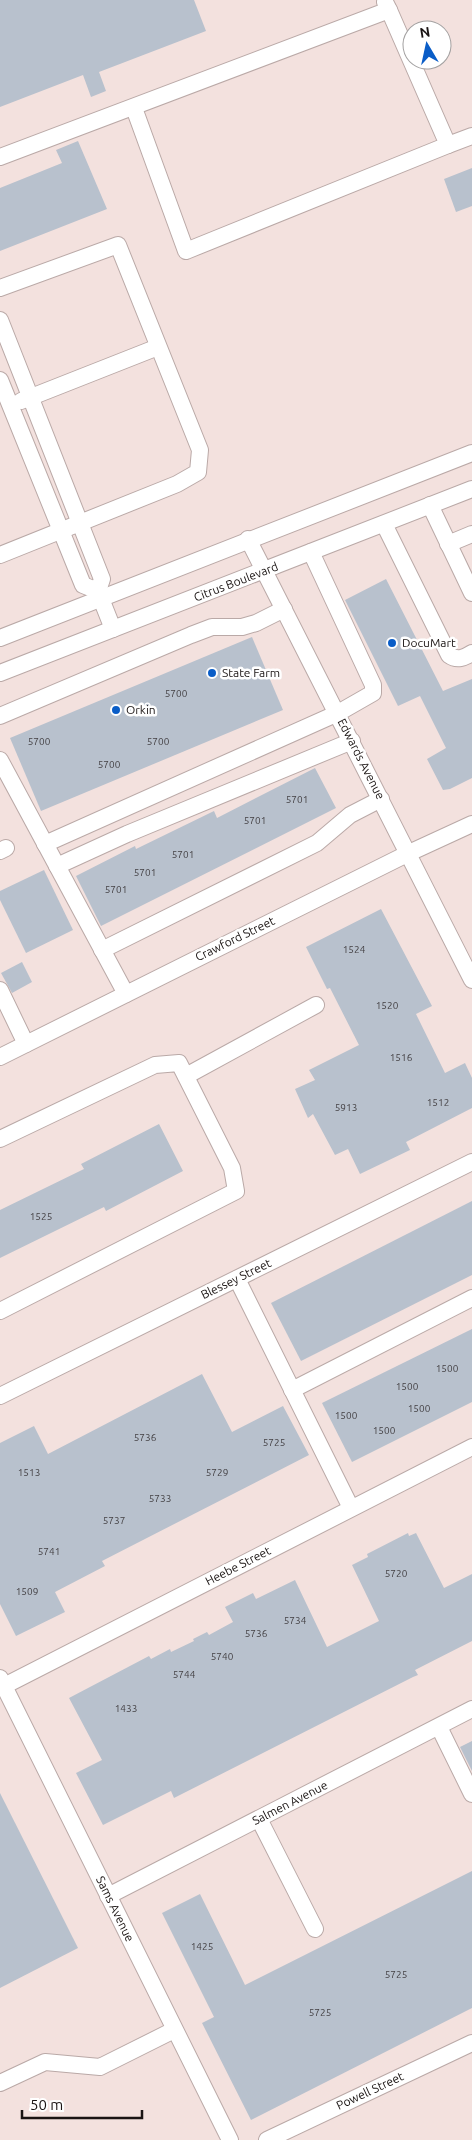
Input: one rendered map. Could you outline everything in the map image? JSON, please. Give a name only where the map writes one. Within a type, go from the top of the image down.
[{"type":"street","points":[[0,158],[134,108],[387,5],[448,145]]},
{"type":"street","points":[[134,108],[186,251],[472,136]]},
{"type":"street","points":[[0,288],[118,245],[200,450],[198,472],[164,490],[0,555]]},
{"type":"street","points":[[0,320],[102,578],[99,594],[114,629]]},
{"type":"street","points":[[5,408],[158,347]]},
{"type":"street","points":[[0,380],[5,408],[83,585],[99,594]]},
{"type":"street","points":[[0,638],[99,594],[472,453]]},
{"type":"street","name":"Citrus Boulevard","points":[[0,674],[472,489]]},
{"type":"street","points":[[430,505],[472,593]]},
{"type":"street","points":[[384,524],[449,655],[456,658],[472,653]]},
{"type":"street","points":[[448,544],[472,534]]},
{"type":"street","name":"Edwards Avenue","points":[[248,539],[472,980]]},
{"type":"street","points":[[45,844],[338,713],[373,693],[374,685],[311,552]]},
{"type":"street","points":[[0,716],[192,634],[212,627],[242,627],[256,623],[284,609]]},
{"type":"street","points":[[57,866],[127,834],[352,741]]},
{"type":"street","points":[[0,760],[126,994]]},
{"type":"street","points":[[102,950],[317,843],[328,836],[339,823],[350,815],[381,799]]},
{"type":"street","name":"Crawford Street","points":[[0,1057],[409,853],[472,824]]},
{"type":"street","points":[[2,998],[26,1044]]},
{"type":"street","points":[[186,1076],[316,1005]]},
{"type":"street","points":[[0,1139],[155,1065],[179,1063],[232,1168],[236,1191],[0,1311]]},
{"type":"street","name":"Blessey Street","points":[[0,1396],[472,1162]]},
{"type":"street","points":[[237,1279],[351,1508]]},
{"type":"street","points":[[292,1390],[472,1298]]},
{"type":"street","name":"Heebe Street","points":[[2,1682],[472,1447]]},
{"type":"street","name":"Sams Avenue","points":[[2,1682],[230,2140]]},
{"type":"street","name":"Salmen Avenue","points":[[108,1896],[472,1710]]},
{"type":"street","points":[[438,1726],[472,1794]]},
{"type":"street","points":[[259,1819],[315,1930]]},
{"type":"street","points":[[0,2083],[45,2062],[100,2068],[174,2030]]},
{"type":"street","name":"Powell Street","points":[[268,2140],[472,2043]]},
{"type":"building","points":[[0,0],[194,0],[206,31],[99,72],[106,91],[91,97],[83,75],[0,107]]},
{"type":"building","points":[[78,141],[107,209],[0,251],[0,188],[62,163],[56,150]]},
{"type":"building","points":[[472,168],[472,206],[456,212],[444,179]]},
{"type":"building","points":[[386,579],[443,691],[472,679],[472,778],[450,789],[443,790],[427,759],[446,748],[420,696],[398,706],[345,600]]},
{"type":"building","points":[[252,637],[283,710],[41,811],[10,738]]},
{"type":"building","points":[[315,768],[336,808],[101,926],[76,876],[135,846],[136,849],[214,811],[217,818]]},
{"type":"building","points":[[44,870],[73,930],[26,953],[0,900],[0,891]]},
{"type":"building","points":[[381,909],[432,1006],[416,1014],[445,1073],[465,1063],[472,1078],[472,1108],[406,1142],[410,1150],[360,1174],[348,1149],[335,1155],[313,1114],[308,1118],[295,1089],[315,1080],[309,1070],[359,1045],[330,988],[327,989],[306,947]]},
{"type":"building","points":[[22,962],[32,982],[12,993],[1,973]]},
{"type":"building","points":[[159,1124],[183,1171],[106,1211],[104,1207],[0,1258],[0,1210],[84,1169],[81,1164]]},
{"type":"building","points":[[472,1201],[472,1275],[301,1361],[271,1303]]},
{"type":"building","points":[[472,1329],[472,1402],[352,1462],[322,1403]]},
{"type":"building","points":[[202,1374],[232,1432],[283,1406],[309,1455],[102,1561],[105,1566],[55,1592],[65,1612],[16,1636],[0,1604],[0,1443],[34,1426],[48,1454]]},
{"type":"building","points":[[408,1533],[409,1536],[416,1533],[444,1588],[472,1574],[472,1641],[415,1670],[418,1675],[174,1798],[171,1791],[103,1825],[76,1773],[102,1760],[69,1698],[149,1656],[151,1659],[170,1649],[171,1652],[194,1641],[193,1639],[207,1632],[209,1635],[233,1622],[225,1607],[253,1593],[256,1599],[295,1580],[327,1647],[379,1621],[352,1565],[368,1557],[367,1554]]},
{"type":"building","points":[[472,1741],[472,1771],[460,1747]]},
{"type":"building","points":[[0,1793],[78,1948],[0,1988]]},
{"type":"building","points":[[472,1871],[472,2008],[251,2120],[202,2023],[214,2017],[162,1913],[200,1894],[245,1985]]},
{"type":"place","name":"DocuMart","points":[[392,643]]},
{"type":"place","name":"State Farm","points":[[212,673]]},
{"type":"place","name":"Orkin","points":[[116,710]]}]
